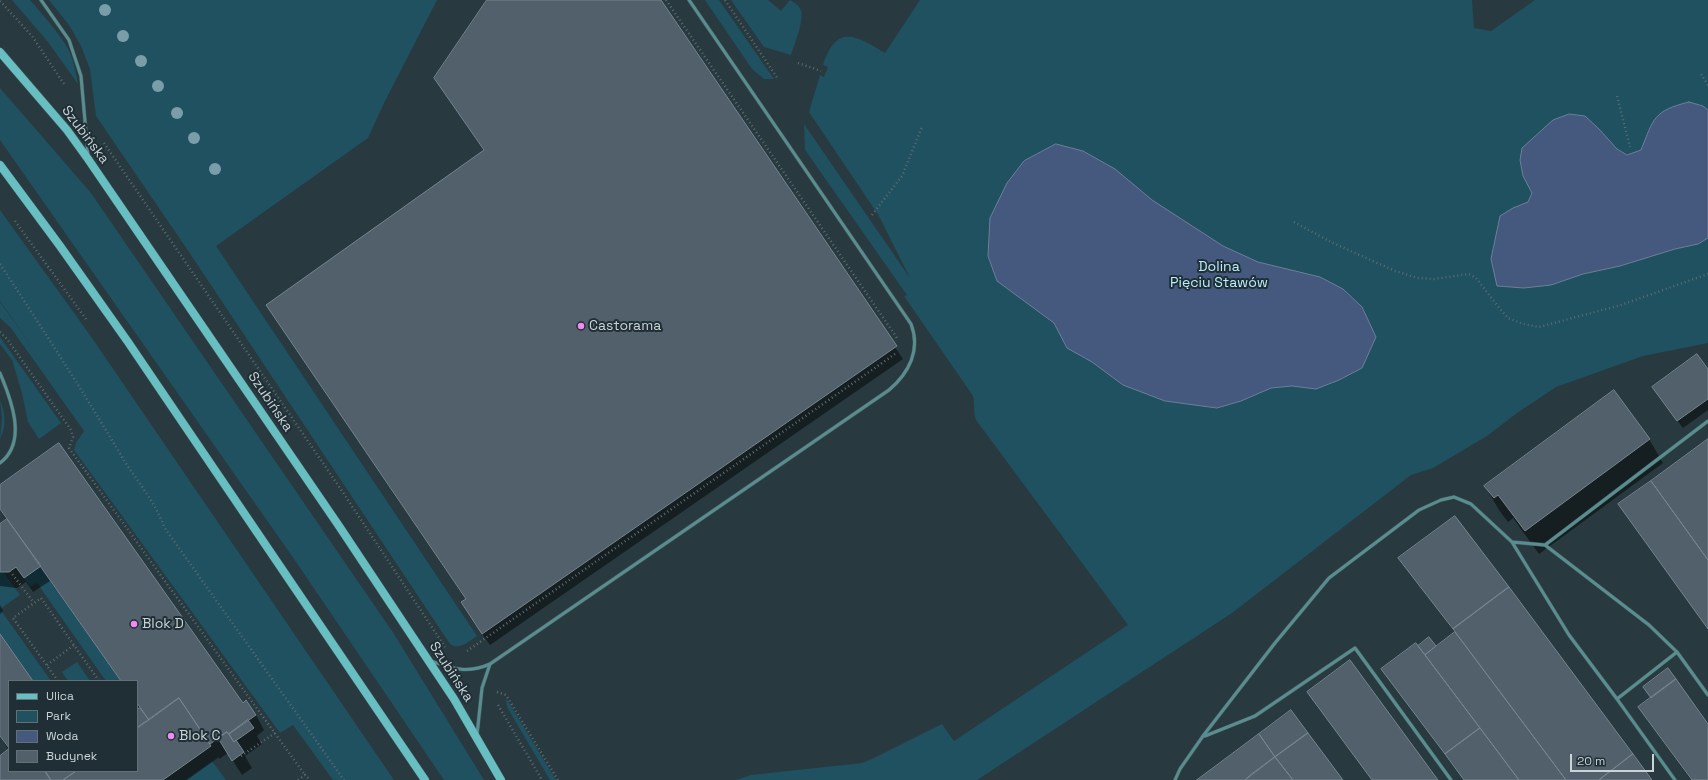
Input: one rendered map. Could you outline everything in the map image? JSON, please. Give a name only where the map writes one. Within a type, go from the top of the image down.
[{"type":"main road","name":"Szubińska","points":[[0,52],[67,130],[88,159],[334,519],[454,699],[501,780]]},
{"type":"main road","points":[[0,165],[60,246],[132,349],[425,780]]},
{"type":"lane","points":[[41,0],[69,40],[81,76],[88,159]]},
{"type":"lane","points":[[428,660],[455,669],[464,670],[479,669],[490,664],[890,390],[901,380],[913,357],[916,346],[915,334],[911,324],[689,0]]},
{"type":"lane","points":[[0,372],[12,407],[16,432],[11,451],[0,463]]},
{"type":"lane","points":[[1545,545],[1708,421]]},
{"type":"lane","points":[[1175,780],[1180,769],[1203,736],[1275,643],[1329,578],[1419,510],[1441,500],[1454,497],[1471,504],[1512,542],[1569,634],[1675,780]]},
{"type":"lane","points":[[1512,542],[1545,545],[1650,625],[1677,652],[1708,695]]},
{"type":"lane","points":[[1203,736],[1255,716],[1355,648],[1451,780]]},
{"type":"lane","points":[[1617,699],[1677,652]]},
{"type":"lane","points":[[476,738],[482,688],[490,664]]},
{"type":"path","points":[[666,0],[899,342]]},
{"type":"path","points":[[725,0],[778,79]]},
{"type":"path","points":[[0,1],[32,36],[85,114]]},
{"type":"path","points":[[798,63],[821,71]]},
{"type":"path","points":[[1701,74],[1708,85]]},
{"type":"path","points":[[1617,96],[1630,147]]},
{"type":"path","points":[[872,215],[902,176],[922,127]]},
{"type":"path","points":[[103,140],[446,648]]},
{"type":"path","points":[[14,218],[87,320]]},
{"type":"path","points":[[1294,222],[1331,242],[1395,271],[1418,278],[1434,279],[1469,274],[1480,282],[1508,318],[1523,324],[1539,327],[1620,305],[1708,274]]},
{"type":"path","points":[[0,264],[159,512],[164,527],[344,780]]},
{"type":"path","points":[[0,332],[7,339],[71,430],[73,438],[69,448],[274,733],[310,780]]},
{"type":"path","points":[[462,654],[898,352]]},
{"type":"path","points":[[10,571],[34,603]]},
{"type":"path","points":[[57,680],[13,618],[41,598],[98,680]]},
{"type":"path","points":[[47,665],[74,645]]},
{"type":"path","points":[[467,651],[479,669]]},
{"type":"path","points":[[495,697],[493,691],[506,695],[558,780]]},
{"type":"path","points":[[497,703],[542,780]]},
{"type":"path","points":[[241,756],[274,733]]},
{"type":"path","points":[[298,780],[305,775]]},
{"type":"green space","points":[[12,0],[30,0],[57,32],[71,55],[78,84],[48,42]]},
{"type":"green space","points":[[49,0],[437,0],[385,101],[368,138],[216,246],[477,636],[468,643],[461,646],[454,646],[450,644],[191,255],[96,116],[90,69],[81,46],[69,25]]},
{"type":"green space","points":[[705,0],[719,0],[774,79],[764,79],[752,69]]},
{"type":"green space","points":[[731,0],[768,0],[781,11],[790,0],[797,5],[800,8],[802,18],[791,55],[764,47]]},
{"type":"green space","name":"Dolina Pięciu Stawów","points":[[920,0],[1472,0],[1474,28],[1491,31],[1535,0],[1708,0],[1708,343],[1643,356],[1556,387],[1517,413],[1487,436],[1433,468],[1411,475],[1232,613],[977,780],[736,780],[751,775],[862,763],[942,724],[954,741],[1128,625],[976,420],[973,396],[904,296],[907,295],[805,150],[804,124],[910,278],[879,216],[809,112],[820,75],[824,77],[828,67],[823,65],[828,52],[835,43],[841,38],[856,38],[885,53]]},
{"type":"green space","points":[[0,88],[91,193],[394,634],[484,780],[444,780],[294,559],[0,140]]},
{"type":"green space","points":[[0,210],[92,338],[394,780],[333,780],[293,725],[280,733],[74,450],[76,443],[84,431],[11,328],[0,318],[0,302],[33,348],[0,301]]},
{"type":"green space","points":[[0,337],[61,423],[39,439],[28,422],[22,393],[12,360],[0,344]]},
{"type":"green space","points":[[0,400],[3,409],[4,429],[0,439],[2,418]]},
{"type":"green space","points":[[41,566],[120,680],[105,680],[37,583],[30,587],[24,578]]},
{"type":"green space","points":[[0,572],[4,573],[20,595],[0,609],[2,607],[0,605]]},
{"type":"green space","points":[[0,609],[50,680],[32,680],[0,634]]},
{"type":"green space","points":[[77,662],[89,680],[67,680],[62,672]]},
{"type":"green space","points":[[506,698],[556,780],[550,780],[507,707]]},
{"type":"green space","points":[[212,761],[226,780],[185,780]]},
{"type":"water","points":[[1689,102],[1703,106],[1708,110],[1708,238],[1698,244],[1675,249],[1620,266],[1583,274],[1551,285],[1524,288],[1497,286],[1491,259],[1500,216],[1513,208],[1528,202],[1532,193],[1523,176],[1520,160],[1522,148],[1553,120],[1569,114],[1585,116],[1617,149],[1627,155],[1641,150],[1656,117],[1668,109]]},
{"type":"water","points":[[1056,144],[1083,151],[1115,169],[1152,200],[1223,246],[1258,262],[1320,277],[1343,289],[1362,307],[1376,337],[1362,368],[1339,380],[1316,389],[1292,386],[1271,388],[1241,401],[1217,408],[1165,401],[1123,385],[1092,362],[1067,348],[1054,323],[997,281],[988,256],[990,218],[1007,183],[1024,161]]},
{"type":"building","name":"Castorama","points":[[487,0],[661,0],[897,346],[482,634],[461,602],[466,599],[266,305],[484,150],[434,78]]},
{"type":"building","points":[[1697,354],[1708,369],[1708,399],[1677,421],[1652,387]]},
{"type":"building","points":[[1614,390],[1650,439],[1525,531],[1498,495],[1494,498],[1484,486]]},
{"type":"building","points":[[1708,439],[1708,560],[1651,481]]},
{"type":"building","name":"Blok D","points":[[59,443],[243,703],[246,700],[256,715],[229,734],[227,732],[210,744],[179,698],[149,720],[138,704],[138,680],[120,680],[0,509],[0,485]]},
{"type":"building","points":[[1651,481],[1708,560],[1708,629],[1618,504]]},
{"type":"building","points":[[1455,516],[1509,587],[1453,629],[1398,558]]},
{"type":"building","points":[[7,519],[41,566],[24,578],[16,567],[9,572],[0,572],[0,524]]},
{"type":"building","points":[[1509,587],[1633,754],[1599,780],[1566,780],[1453,629]]},
{"type":"building","points":[[1455,632],[1566,780],[1519,780],[1425,655]]},
{"type":"building","points":[[0,634],[32,680],[8,680],[8,747],[0,736]]},
{"type":"building","points":[[1429,637],[1436,646],[1425,655],[1418,646]]},
{"type":"building","points":[[1416,643],[1480,728],[1445,754],[1381,669]]},
{"type":"building","points":[[1350,660],[1438,780],[1372,780],[1307,692]]},
{"type":"building","points":[[1668,668],[1676,679],[1651,698],[1643,687]]},
{"type":"building","points":[[1676,679],[1708,724],[1708,780],[1692,780],[1638,707]]},
{"type":"building","name":"Blok C","points":[[179,698],[211,746],[163,780],[63,780],[75,772],[138,772],[138,727]]},
{"type":"building","points":[[140,708],[149,720],[138,727],[138,709]]},
{"type":"building","points":[[1291,710],[1308,733],[1275,757],[1259,734]]},
{"type":"building","points":[[248,720],[254,728],[234,742],[229,734]]},
{"type":"building","points":[[1480,728],[1519,780],[1464,780],[1445,754]]},
{"type":"building","points":[[227,732],[234,742],[236,740],[244,752],[232,761],[218,738]]},
{"type":"building","points":[[1308,733],[1343,780],[1293,780],[1275,757]]},
{"type":"building","points":[[1259,734],[1275,757],[1245,780],[1197,780]]},
{"type":"building","points":[[8,750],[8,772],[46,772],[51,780],[0,780],[0,756]]},
{"type":"building","points":[[1633,754],[1652,780],[1599,780]]},
{"type":"building","points":[[1275,757],[1293,780],[1245,780],[1249,776]]},
{"type":"building","points":[[46,772],[75,772],[63,780],[51,780]]},
{"type":"place","name":"Castorama","points":[[581,326]]},
{"type":"place","name":"Blok D","points":[[134,624]]},
{"type":"place","name":"Blok C","points":[[171,736]]}]
